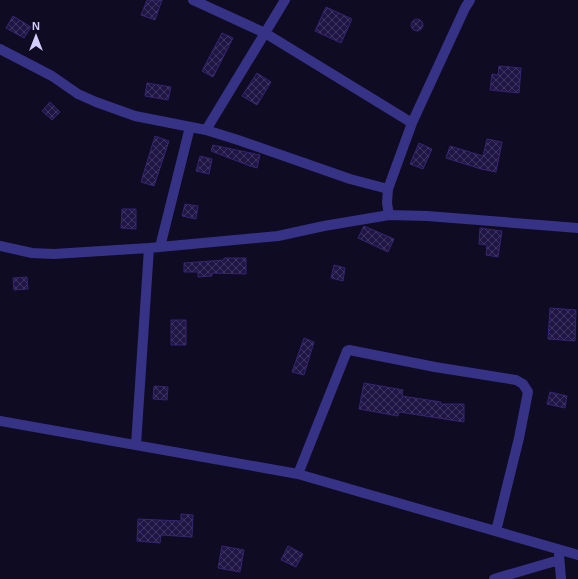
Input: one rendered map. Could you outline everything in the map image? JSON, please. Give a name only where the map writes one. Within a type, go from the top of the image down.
[{"type":"street","points":[[193,0],[265,33],[412,123]]},
{"type":"street","points":[[206,130],[285,0]]},
{"type":"street","points":[[389,215],[387,203],[388,189],[412,123],[464,8],[470,0]]},
{"type":"street","points":[[0,48],[52,76],[78,94],[96,102],[135,116],[206,130],[245,142],[350,179],[388,189]]},
{"type":"street","points":[[160,247],[190,127]]},
{"type":"street","points":[[0,246],[32,253],[54,254],[149,248],[278,236],[324,226],[389,215],[427,216],[578,228]]},
{"type":"street","points":[[136,445],[149,248]]},
{"type":"street","points":[[298,474],[349,350],[435,367],[516,380],[523,384],[528,392],[519,438],[496,531]]},
{"type":"street","points":[[0,421],[298,474],[496,531],[559,555]]},
{"type":"street","points":[[559,555],[561,579]]},
{"type":"street","points":[[494,579],[559,555],[578,555]]},
{"type":"building","points":[[147,0],[162,0],[155,20],[141,15]]},
{"type":"building","points":[[326,7],[352,19],[341,43],[315,31]]},
{"type":"building","points":[[13,16],[31,27],[24,38],[6,28]]},
{"type":"building","points":[[419,19],[422,20],[422,30],[415,31],[412,30],[411,23],[412,20]]},
{"type":"building","points":[[222,33],[233,38],[213,77],[202,71]]},
{"type":"building","points":[[499,66],[521,68],[519,93],[490,90],[492,74],[498,75]]},
{"type":"building","points":[[257,73],[271,82],[257,105],[242,96]]},
{"type":"building","points":[[147,83],[171,87],[168,100],[145,96]]},
{"type":"building","points":[[50,102],[60,112],[52,120],[42,111]]},
{"type":"building","points":[[155,136],[169,141],[154,186],[141,182]]},
{"type":"building","points":[[487,139],[502,142],[496,172],[446,158],[450,146],[483,156]]},
{"type":"building","points":[[419,143],[432,149],[423,169],[410,164]]},
{"type":"building","points":[[213,145],[260,155],[257,168],[211,151]]},
{"type":"building","points":[[200,156],[212,159],[209,174],[196,171]]},
{"type":"building","points":[[185,204],[198,206],[196,219],[182,216]]},
{"type":"building","points":[[122,209],[136,209],[136,229],[121,228]]},
{"type":"building","points":[[364,226],[394,239],[388,252],[358,238]]},
{"type":"building","points":[[480,228],[502,231],[498,257],[486,255],[487,245],[479,244]]},
{"type":"building","points":[[224,258],[246,258],[246,274],[212,273],[212,276],[198,277],[198,272],[184,272],[184,263],[224,260]]},
{"type":"building","points":[[334,265],[345,268],[343,281],[331,278]]},
{"type":"building","points":[[27,277],[28,289],[14,290],[13,278]]},
{"type":"building","points":[[550,308],[576,310],[575,341],[548,339]]},
{"type":"building","points":[[171,320],[186,320],[186,345],[171,345]]},
{"type":"building","points":[[304,338],[314,342],[304,375],[292,372]]},
{"type":"building","points":[[364,383],[403,390],[402,396],[441,402],[440,404],[464,404],[464,422],[399,412],[398,416],[359,409]]},
{"type":"building","points":[[154,386],[168,387],[167,400],[153,399]]},
{"type":"building","points":[[550,392],[567,396],[565,408],[547,404]]},
{"type":"building","points":[[181,514],[193,515],[192,537],[161,535],[160,543],[137,541],[138,519],[181,521]]},
{"type":"building","points":[[222,546],[244,550],[240,572],[218,568]]},
{"type":"building","points":[[288,546],[303,554],[296,567],[281,560]]}]
